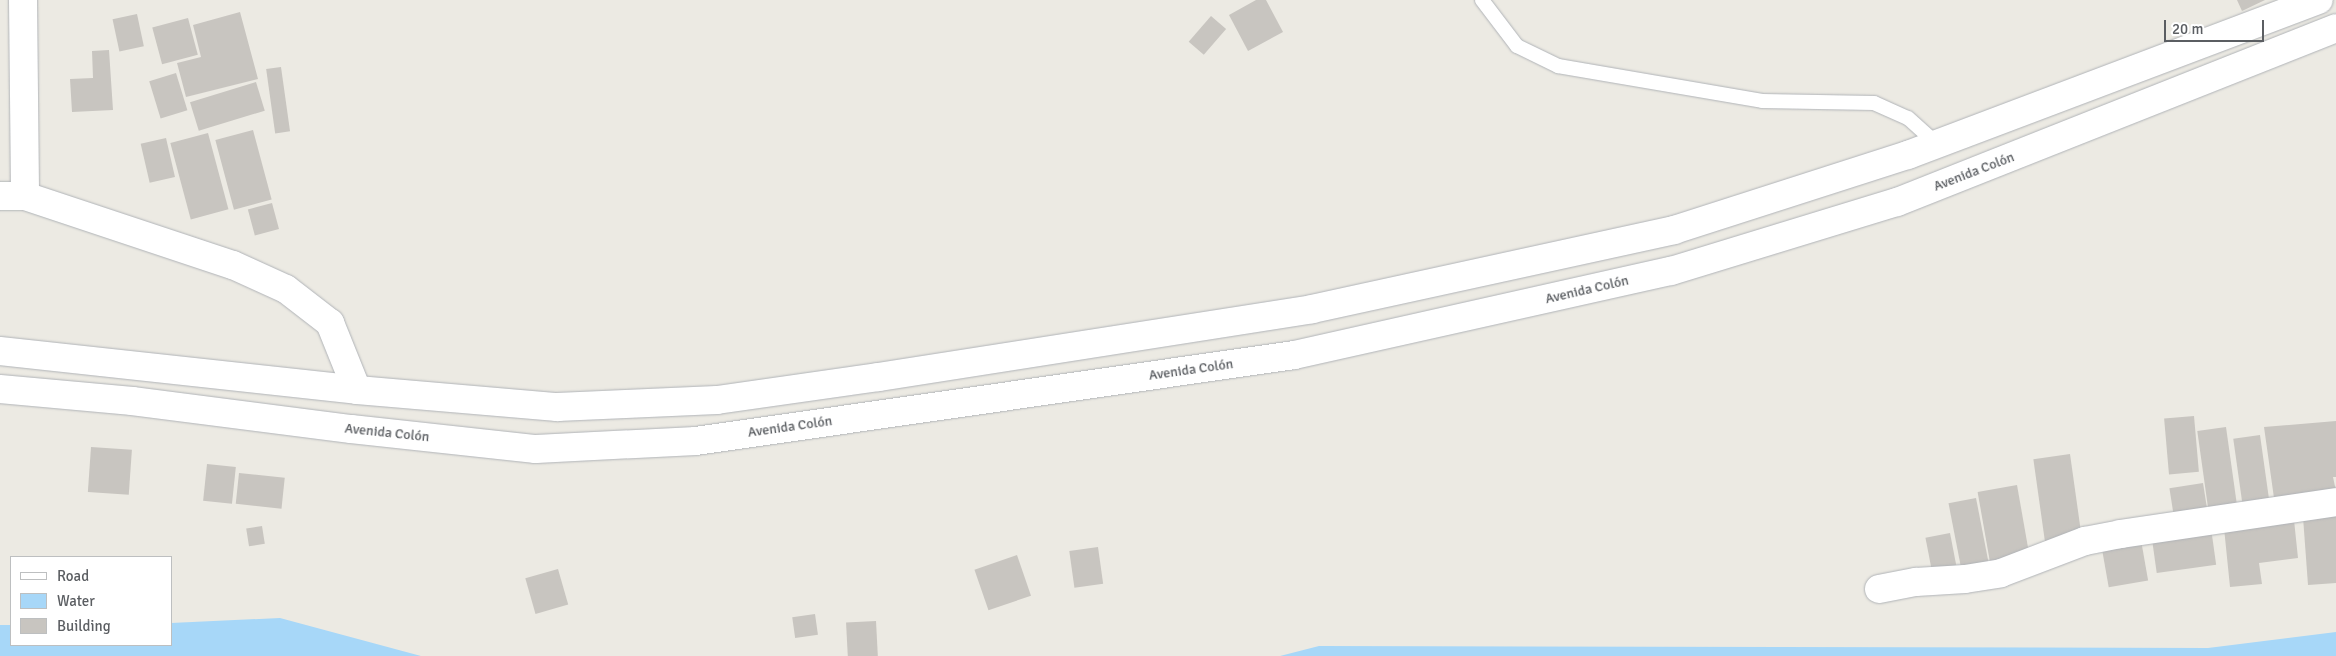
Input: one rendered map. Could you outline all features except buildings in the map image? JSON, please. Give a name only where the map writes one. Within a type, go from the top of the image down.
[{"type":"main road","points":[[23,0],[12,196],[233,265],[286,289],[330,323],[357,390]]},
{"type":"main road","points":[[0,351],[357,390],[557,407],[717,400],[889,375],[1312,309],[1674,230],[1937,144],[2319,0]]},
{"type":"main road","name":"Avenida Colón","points":[[0,389],[132,401],[351,429],[536,449],[696,441],[1294,356],[1671,271],[1897,202],[2336,28]]},
{"type":"main road","points":[[1879,589],[1916,582],[1965,579],[2001,573],[2085,542],[2120,534],[2336,502]]},
{"type":"lane","points":[[1482,0],[1517,46],[1558,66],[1762,101],[1874,103],[1908,118],[1937,144]]},
{"type":"water","points":[[280,618],[421,656],[0,656],[0,625],[10,625],[10,646],[172,646],[172,623]]},
{"type":"water","points":[[2336,632],[2336,656],[1280,656],[1319,646],[2208,648]]}]
